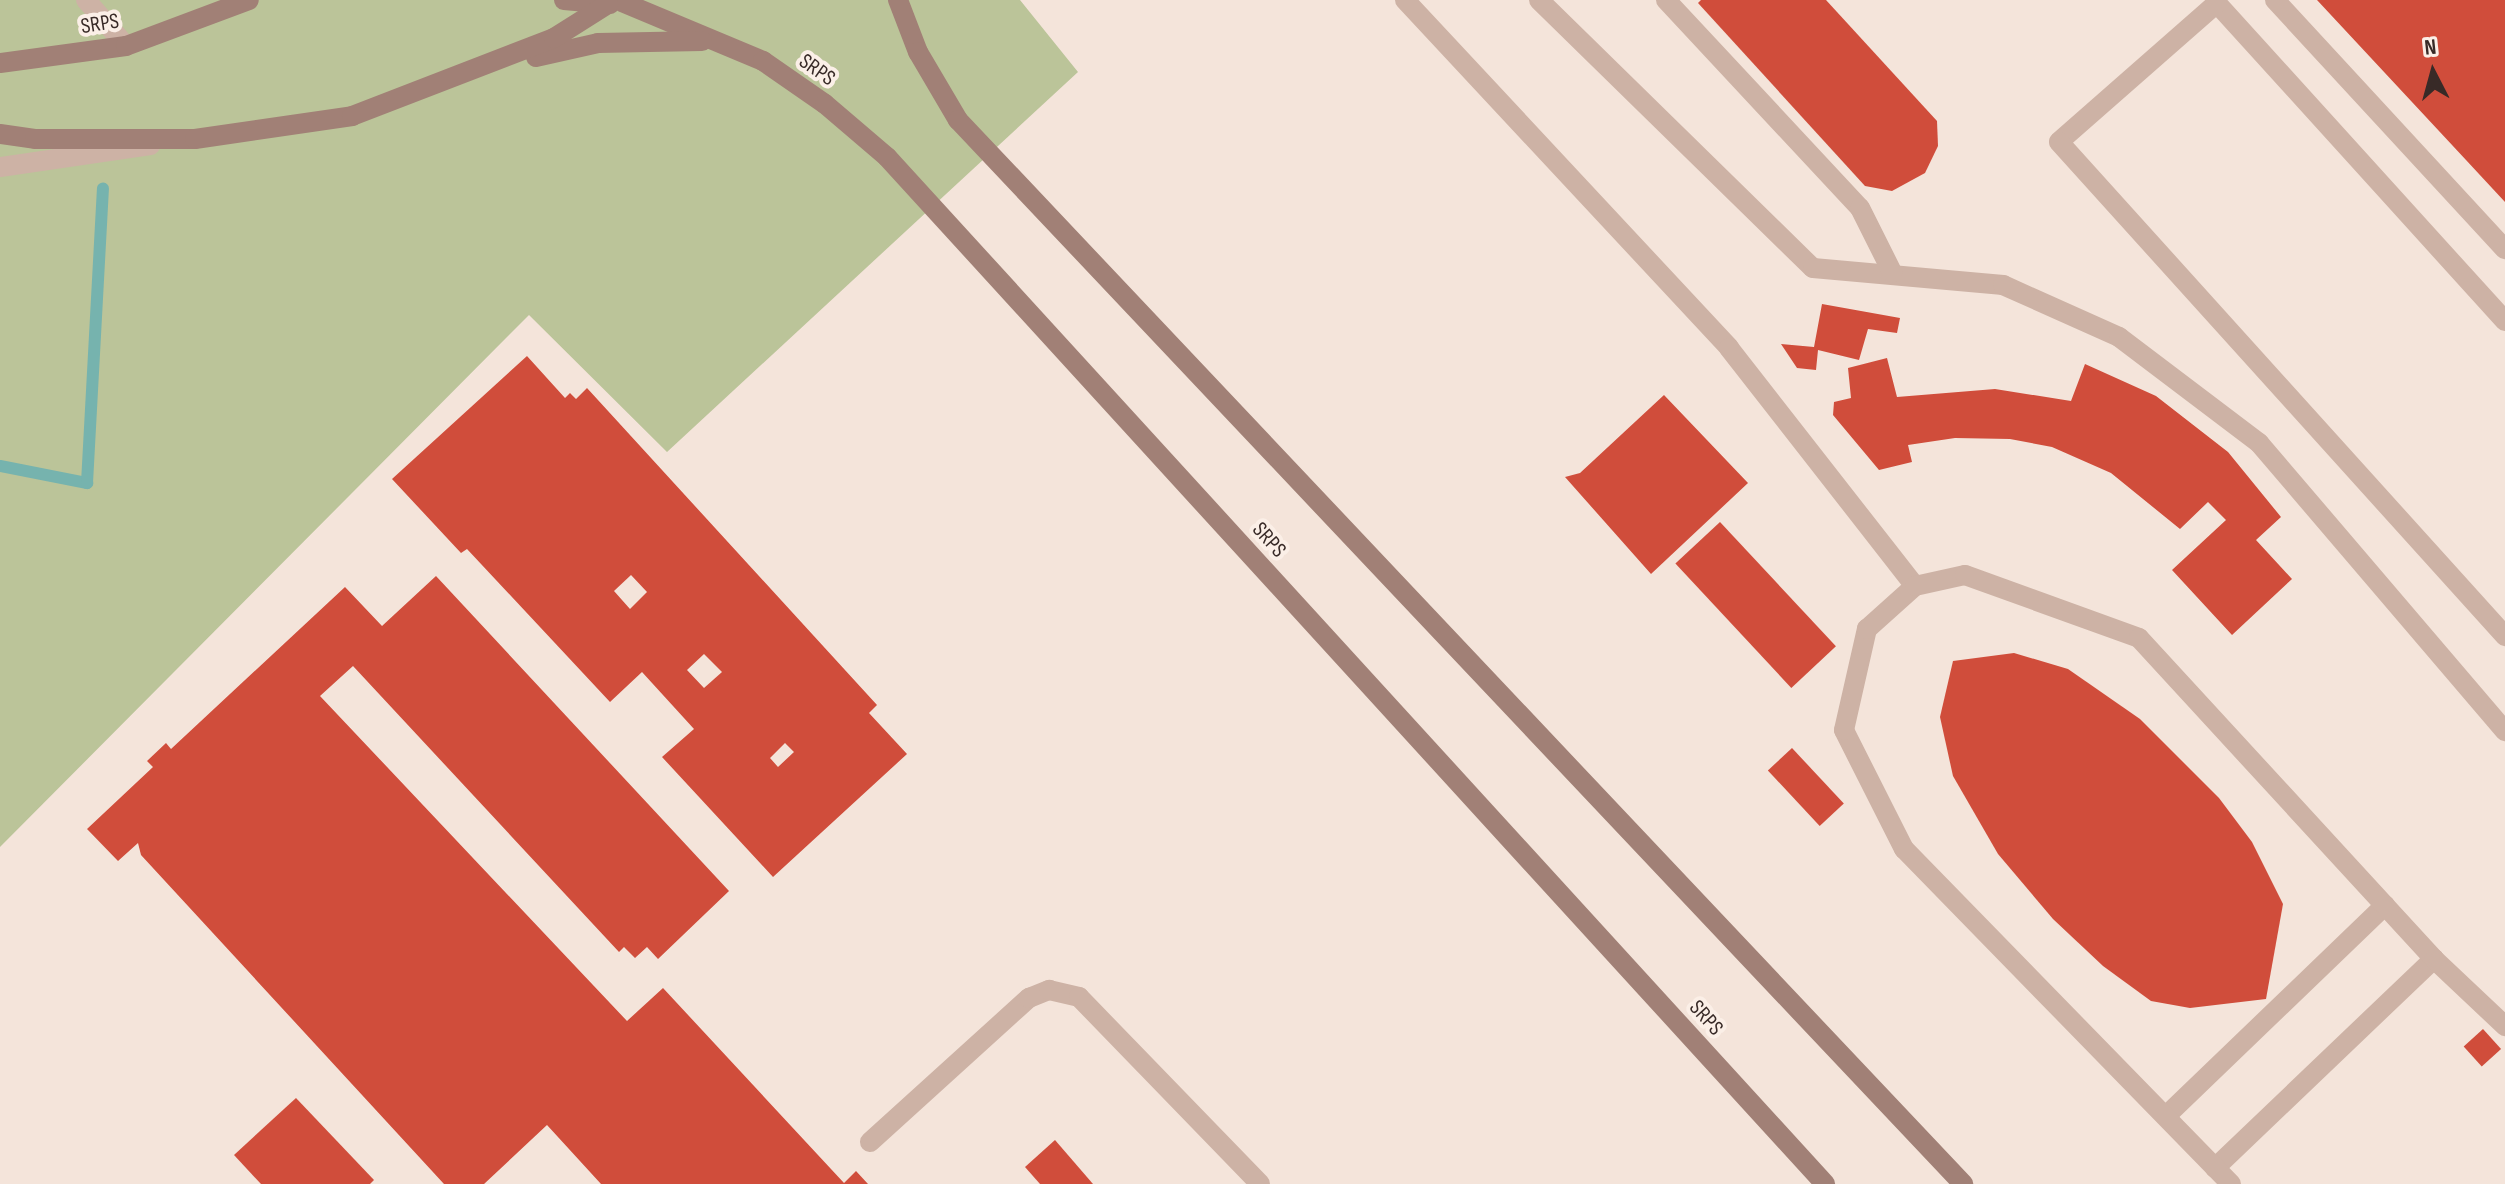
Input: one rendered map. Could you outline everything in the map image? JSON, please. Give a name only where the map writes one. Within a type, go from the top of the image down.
[{"type":"main road","name":"SRPS","points":[[0,63],[126,46],[249,0]]},
{"type":"main road","name":"SRPS","points":[[564,0],[619,2],[763,61],[825,104],[887,157],[1825,1184]]},
{"type":"main road","points":[[898,0],[918,52],[958,120],[1963,1184]]},
{"type":"main road","points":[[0,134],[35,139],[195,139],[352,116],[554,38],[619,2]]},
{"type":"main road","points":[[482,67],[598,43],[714,41]]},
{"type":"lane","points":[[86,0],[126,46]]},
{"type":"lane","points":[[1405,0],[1729,348],[1915,586]]},
{"type":"lane","points":[[1539,0],[1813,268],[1892,272],[2003,285],[2119,337],[2259,443],[2505,731]]},
{"type":"lane","points":[[1666,0],[1860,208],[1892,272]]},
{"type":"lane","points":[[2275,0],[2505,249]]},
{"type":"lane","points":[[2505,321],[2217,3],[2059,142],[2505,636]]},
{"type":"lane","points":[[0,167],[195,139]]},
{"type":"lane","points":[[2231,1184],[1904,849],[1844,730],[1867,629],[1915,586],[1965,575],[2139,638],[2434,959],[2505,1026]]},
{"type":"lane","points":[[2166,1116],[2385,905]]},
{"type":"lane","points":[[2215,1168],[2434,959]]},
{"type":"lane","points":[[870,1142],[1029,998],[1049,990],[1079,997],[1260,1184]]},
{"type":"green space","points":[[0,0],[1020,0],[1078,72],[667,452],[529,315],[0,847]]},
{"type":"building","points":[[1701,0],[1826,0],[1937,121],[1938,146],[1925,173],[1892,191],[1865,186],[1698,3]]},
{"type":"building","points":[[2317,0],[2505,0],[2505,202],[2466,160]]},
{"type":"building","points":[[1822,304],[1900,318],[1897,333],[1868,329],[1859,360],[1818,350],[1816,370],[1797,368],[1781,344],[1814,347]]},
{"type":"building","points":[[527,356],[565,398],[570,393],[576,399],[587,388],[877,705],[869,713],[907,754],[773,877],[662,757],[694,729],[642,672],[610,702],[467,549],[461,553],[392,479]],"holes":[[[631,575],[647,592],[630,609],[614,591]],[[704,654],[722,672],[704,688],[687,670]],[[785,743],[794,752],[778,767],[770,758]]]},
{"type":"building","points":[[1887,358],[1897,397],[1995,389],[2071,401],[2085,364],[2156,396],[2228,452],[2281,517],[2256,540],[2292,579],[2232,635],[2172,570],[2226,520],[2208,502],[2180,529],[2111,473],[2052,447],[2010,439],[1955,438],[1908,445],[1912,462],[1879,470],[1833,415],[1834,402],[1851,398],[1848,368]]},
{"type":"building","points":[[1664,395],[1748,483],[1651,574],[1565,477],[1580,473]]},
{"type":"building","points":[[1720,522],[1836,646],[1791,688],[1675,564]]},
{"type":"building","points":[[436,576],[729,891],[658,959],[647,947],[635,958],[624,947],[619,952],[353,666],[320,696],[627,1021],[663,988],[844,1183],[856,1171],[868,1184],[601,1184],[547,1125],[484,1184],[444,1184],[141,855],[138,843],[118,861],[87,829],[153,767],[147,761],[166,743],[171,749],[345,587],[382,626]]},
{"type":"building","points":[[2014,653],[2068,669],[2140,719],[2219,798],[2252,842],[2283,904],[2266,999],[2190,1008],[2151,1001],[2103,966],[2053,919],[1998,854],[1953,776],[1940,717],[1953,661]]},
{"type":"building","points":[[1792,748],[1844,804],[1820,826],[1768,771]]},
{"type":"building","points":[[2483,1029],[2501,1049],[2482,1066],[2464,1046]]},
{"type":"building","points":[[296,1098],[374,1180],[370,1184],[261,1184],[234,1155]]},
{"type":"building","points":[[1055,1140],[1093,1184],[1040,1184],[1025,1167]]},
{"type":"waterway","points":[[0,466],[87,483],[103,188]]}]
